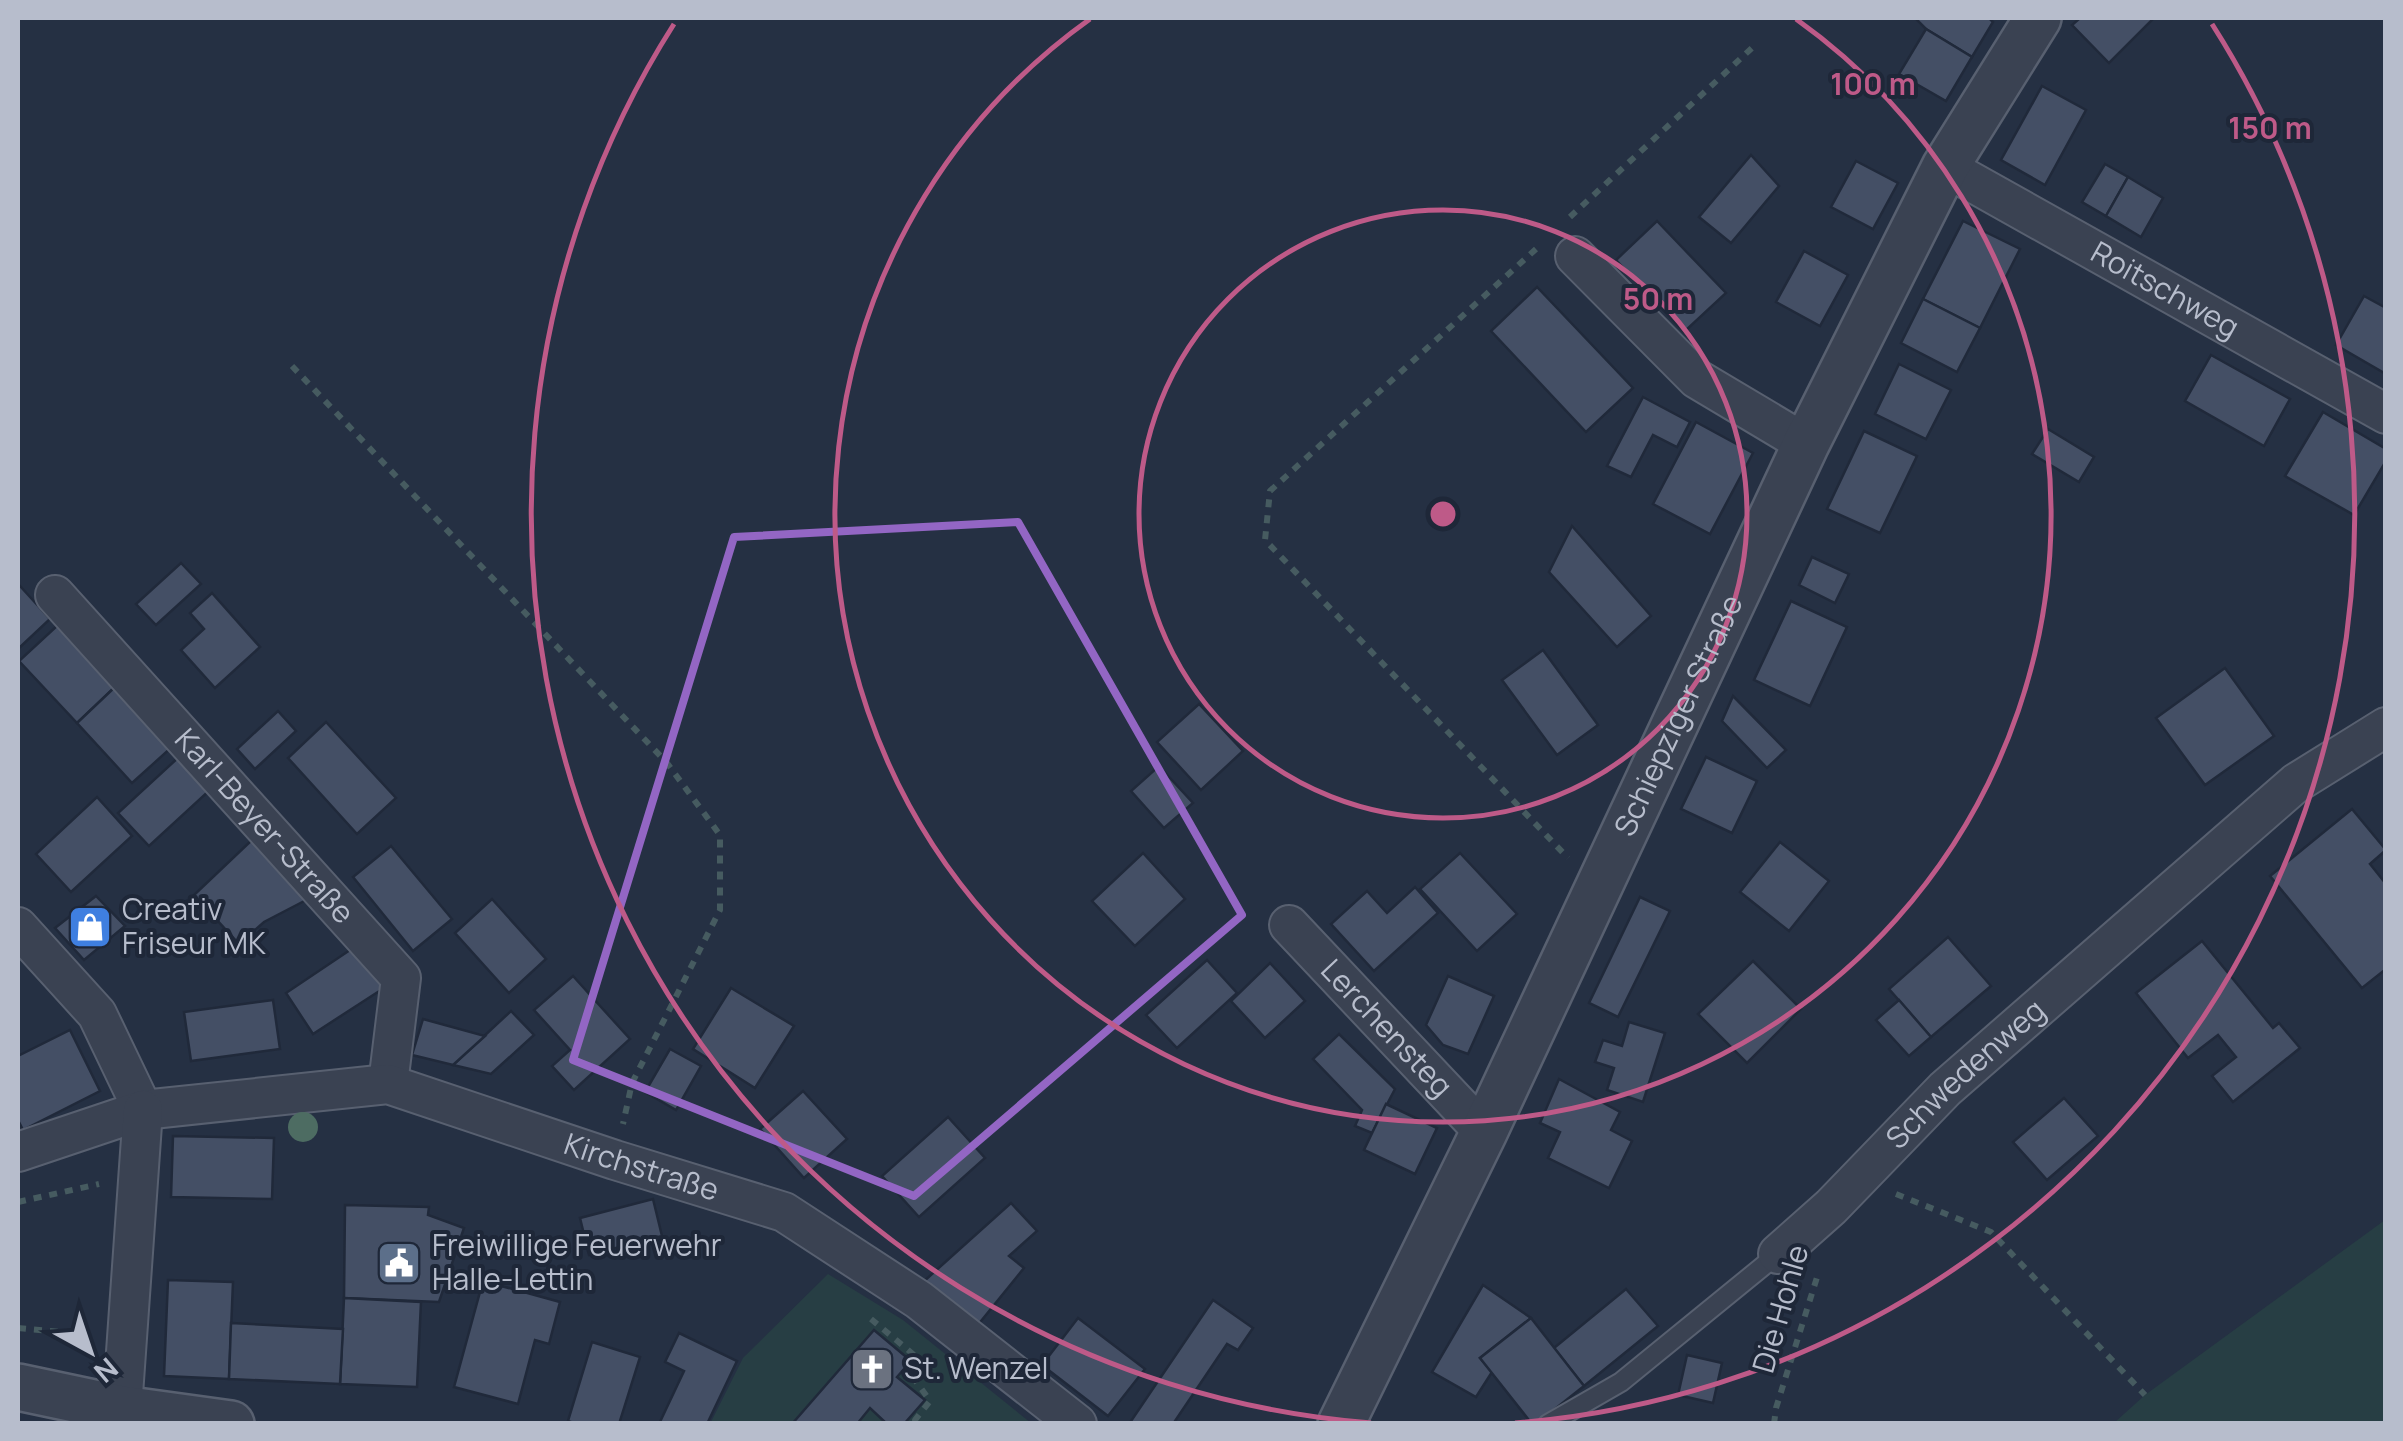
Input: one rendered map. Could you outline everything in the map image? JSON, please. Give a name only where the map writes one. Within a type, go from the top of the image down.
[{"type":"street","name":"Schiepziger Straße","points":[[1341,1424],[1484,1132],[1806,444],[1945,167],[2038,18]]},
{"type":"street","name":"Roitschweg","points":[[1945,167],[2386,414]]},
{"type":"street","points":[[1558,251],[1697,380],[1806,444]]},
{"type":"street","name":"Karl-Beyer-Straße","points":[[55,595],[401,978],[388,1084]]},
{"type":"street","name":"Schwedenweg","points":[[1778,1254],[1831,1207],[1945,1089],[2296,784],[2386,727]]},
{"type":"street","name":"Lerchensteg","points":[[1288,925],[1484,1132]]},
{"type":"street","points":[[18,928],[97,1014],[143,1110],[122,1409]]},
{"type":"street","name":"Kirchstraße","points":[[18,1152],[143,1110],[388,1084],[784,1212],[919,1300],[1078,1424]]},
{"type":"street","points":[[18,1387],[122,1409],[231,1424]]},
{"type":"lane","name":"Schwedenweg","points":[[1548,1424],[1621,1382],[1778,1254]]},
{"type":"path","points":[[1568,219],[1753,47]]},
{"type":"path","points":[[1558,251],[1270,491],[1265,540],[1552,844],[1598,886]]},
{"type":"path","points":[[292,366],[667,763],[720,836],[720,910],[632,1083],[615,1160]]},
{"type":"path","points":[[18,1202],[138,1175]]},
{"type":"path","points":[[1857,1180],[1992,1232],[2145,1395]]},
{"type":"path","name":"Die Hohle","points":[[1774,1424],[1818,1279],[1831,1207]]},
{"type":"path","points":[[876,1272],[862,1294],[861,1311],[920,1360],[915,1380],[930,1401],[916,1424]]},
{"type":"path","points":[[18,1328],[129,1338]]},
{"type":"highlighted area","points":[[1018,522],[1242,915],[914,1196],[573,1060],[734,537]]},
{"type":"green space","points":[[2385,1220],[2385,1423],[2114,1423],[2145,1395]]},
{"type":"green space","points":[[828,1274],[903,1320],[1031,1423],[710,1424],[743,1358]]},
{"type":"building","points":[[1915,18],[1989,18],[1993,22],[1972,57]]},
{"type":"building","points":[[2080,18],[2154,18],[2109,63],[2072,25]]},
{"type":"building","points":[[1926,29],[1972,57],[1946,101],[1899,74]]},
{"type":"building","points":[[2042,86],[2086,110],[2045,185],[2001,160]]},
{"type":"building","points":[[1751,155],[1779,186],[1731,243],[1699,217]]},
{"type":"building","points":[[1856,161],[1898,183],[1873,229],[1831,207]]},
{"type":"building","points":[[2105,164],[2128,177],[2106,216],[2082,202]]},
{"type":"building","points":[[2128,177],[2163,198],[2141,237],[2106,216]]},
{"type":"building","points":[[1657,221],[1726,293],[1684,332],[1616,260]]},
{"type":"building","points":[[1963,221],[2020,249],[1980,328],[1923,299]]},
{"type":"building","points":[[1804,251],[1848,275],[1820,326],[1776,302]]},
{"type":"building","points":[[1537,287],[1633,388],[1586,432],[1491,331]]},
{"type":"building","points":[[2364,296],[2386,308],[2386,374],[2336,345]]},
{"type":"building","points":[[1923,299],[1980,328],[1957,372],[1901,343]]},
{"type":"building","points":[[2211,355],[2290,399],[2264,446],[2185,401]]},
{"type":"building","points":[[1899,364],[1951,390],[1926,439],[1875,414]]},
{"type":"building","points":[[1643,397],[1690,422],[1677,447],[1653,435],[1631,477],[1607,466]]},
{"type":"building","points":[[2323,412],[2386,449],[2386,461],[2354,515],[2285,476]]},
{"type":"building","points":[[1696,422],[1753,453],[1710,534],[1653,504]]},
{"type":"building","points":[[2048,429],[2094,457],[2079,482],[2032,454]]},
{"type":"building","points":[[1864,431],[1917,456],[1880,533],[1827,509]]},
{"type":"building","points":[[1572,526],[1651,616],[1617,647],[1549,572]]},
{"type":"building","points":[[1812,557],[1849,574],[1835,603],[1799,585]]},
{"type":"building","points":[[181,563],[201,584],[156,625],[136,604]]},
{"type":"building","points":[[18,588],[50,619],[18,649]]},
{"type":"building","points":[[212,593],[260,647],[215,688],[181,650],[204,629],[190,613]]},
{"type":"building","points":[[1791,601],[1847,627],[1810,706],[1754,680]]},
{"type":"building","points":[[59,624],[116,686],[77,723],[19,661]]},
{"type":"building","points":[[1543,650],[1598,725],[1557,755],[1502,680]]},
{"type":"building","points":[[2225,668],[2274,736],[2205,785],[2156,718]]},
{"type":"building","points":[[116,686],[173,746],[132,783],[77,723]]},
{"type":"building","points":[[1733,696],[1786,750],[1767,768],[1722,721]]},
{"type":"building","points":[[1199,704],[1243,751],[1201,790],[1157,742]]},
{"type":"building","points":[[278,711],[296,731],[255,769],[237,749]]},
{"type":"building","points":[[326,722],[396,798],[357,834],[288,758]]},
{"type":"building","points":[[180,756],[211,789],[149,846],[118,813]]},
{"type":"building","points":[[1706,757],[1757,781],[1732,833],[1681,809]]},
{"type":"building","points":[[1159,766],[1193,803],[1164,828],[1131,791]]},
{"type":"building","points":[[97,797],[132,836],[71,892],[36,854]]},
{"type":"building","points":[[2352,809],[2386,850],[2370,864],[2386,884],[2386,969],[2362,988],[2270,876]]},
{"type":"building","points":[[254,838],[310,898],[264,922],[239,944],[194,895]]},
{"type":"building","points":[[1780,842],[1829,881],[1789,931],[1740,892]]},
{"type":"building","points":[[391,846],[452,919],[413,951],[353,877]]},
{"type":"building","points":[[1143,853],[1185,899],[1135,946],[1092,901]]},
{"type":"building","points":[[1460,853],[1517,914],[1477,951],[1420,889]]},
{"type":"building","points":[[1415,887],[1438,913],[1374,971],[1331,924],[1367,891],[1387,913]]},
{"type":"building","name":"Creativ Friseur MK","points":[[96,896],[125,926],[84,960],[55,928]]},
{"type":"building","points":[[1640,897],[1670,911],[1618,1017],[1589,1003]]},
{"type":"building","points":[[492,899],[546,959],[509,993],[455,933]]},
{"type":"building","points":[[1948,937],[1991,986],[1931,1037],[1889,989]]},
{"type":"building","points":[[2202,941],[2273,1028],[2279,1023],[2300,1048],[2233,1102],[2212,1076],[2236,1057],[2218,1035],[2188,1058],[2136,993]]},
{"type":"building","points":[[356,946],[384,988],[313,1034],[286,993]]},
{"type":"building","points":[[1207,960],[1237,993],[1177,1048],[1146,1015]]},
{"type":"building","points":[[1753,961],[1801,1009],[1747,1063],[1698,1014]]},
{"type":"building","points":[[1270,963],[1305,1001],[1265,1038],[1231,1001]]},
{"type":"building","points":[[573,976],[630,1039],[574,1090],[552,1066],[570,1050],[534,1010]]},
{"type":"building","points":[[1448,976],[1494,996],[1468,1054],[1443,1045],[1426,1025]]},
{"type":"building","points":[[731,988],[794,1026],[755,1088],[693,1049]]},
{"type":"building","points":[[273,1000],[280,1049],[191,1061],[184,1012]]},
{"type":"building","points":[[1899,1000],[1931,1037],[1909,1056],[1876,1020]]},
{"type":"building","points":[[511,1011],[534,1035],[491,1074],[453,1065]]},
{"type":"building","points":[[423,1019],[485,1036],[453,1065],[412,1055]]},
{"type":"building","points":[[1629,1022],[1665,1033],[1643,1102],[1607,1090],[1614,1068],[1595,1062],[1603,1040],[1622,1046]]},
{"type":"building","points":[[70,1030],[100,1091],[23,1130],[18,1120],[18,1056]]},
{"type":"building","points":[[1339,1034],[1395,1089],[1372,1133],[1355,1126],[1362,1110],[1313,1059]]},
{"type":"building","points":[[670,1049],[701,1066],[676,1110],[645,1092]]},
{"type":"building","points":[[1559,1079],[1620,1112],[1611,1130],[1632,1141],[1609,1188],[1548,1158],[1560,1132],[1540,1123]]},
{"type":"building","points":[[803,1091],[847,1139],[804,1178],[760,1129]]},
{"type":"building","points":[[2064,1098],[2098,1136],[2047,1180],[2013,1142]]},
{"type":"building","points":[[1386,1104],[1437,1128],[1415,1174],[1364,1150]]},
{"type":"building","points":[[948,1117],[985,1158],[919,1217],[882,1176]]},
{"type":"building","points":[[173,1136],[274,1138],[272,1199],[171,1197]]},
{"type":"building","points":[[653,1199],[662,1236],[589,1255],[580,1218]]},
{"type":"building","points":[[1011,1203],[1037,1231],[1009,1256],[1024,1268],[977,1326],[922,1283]]},
{"type":"building","name":"Freiwillige Feuerwehr Halle-Lettin","points":[[345,1205],[429,1207],[428,1215],[464,1228],[439,1302],[344,1298]]},
{"type":"building","points":[[168,1280],[233,1282],[229,1379],[164,1376]]},
{"type":"building","points":[[483,1281],[560,1302],[549,1344],[535,1340],[518,1404],[454,1387]]},
{"type":"building","points":[[1483,1285],[1531,1318],[1480,1358],[1492,1372],[1476,1397],[1432,1372]]},
{"type":"building","points":[[1626,1289],[1658,1326],[1584,1386],[1554,1348]]},
{"type":"building","points":[[344,1298],[421,1302],[417,1387],[340,1384]]},
{"type":"building","points":[[1213,1300],[1253,1328],[1238,1350],[1227,1344],[1175,1421],[1177,1424],[1129,1424]]},
{"type":"building","points":[[1078,1318],[1145,1369],[1108,1416],[1042,1365]]},
{"type":"building","points":[[1531,1318],[1584,1386],[1536,1424],[1532,1424],[1480,1358]]},
{"type":"building","points":[[231,1323],[343,1329],[340,1384],[229,1379]]},
{"type":"building","name":"St. Wenzel","points":[[874,1330],[911,1361],[897,1377],[925,1400],[904,1424],[887,1424],[870,1408],[857,1424],[792,1424]]},
{"type":"building","points":[[679,1333],[737,1361],[707,1424],[659,1424],[684,1371],[665,1362]]},
{"type":"building","points":[[592,1342],[640,1357],[619,1424],[568,1421]]},
{"type":"building","points":[[1687,1355],[1722,1363],[1713,1403],[1678,1395]]},
{"type":"place","name":"Creativ Friseur MK","points":[[90,927]]},
{"type":"place","name":"Freiwillige Feuerwehr Halle-Lettin","points":[[399,1263]]},
{"type":"place","name":"St. Wenzel","points":[[872,1369]]}]
